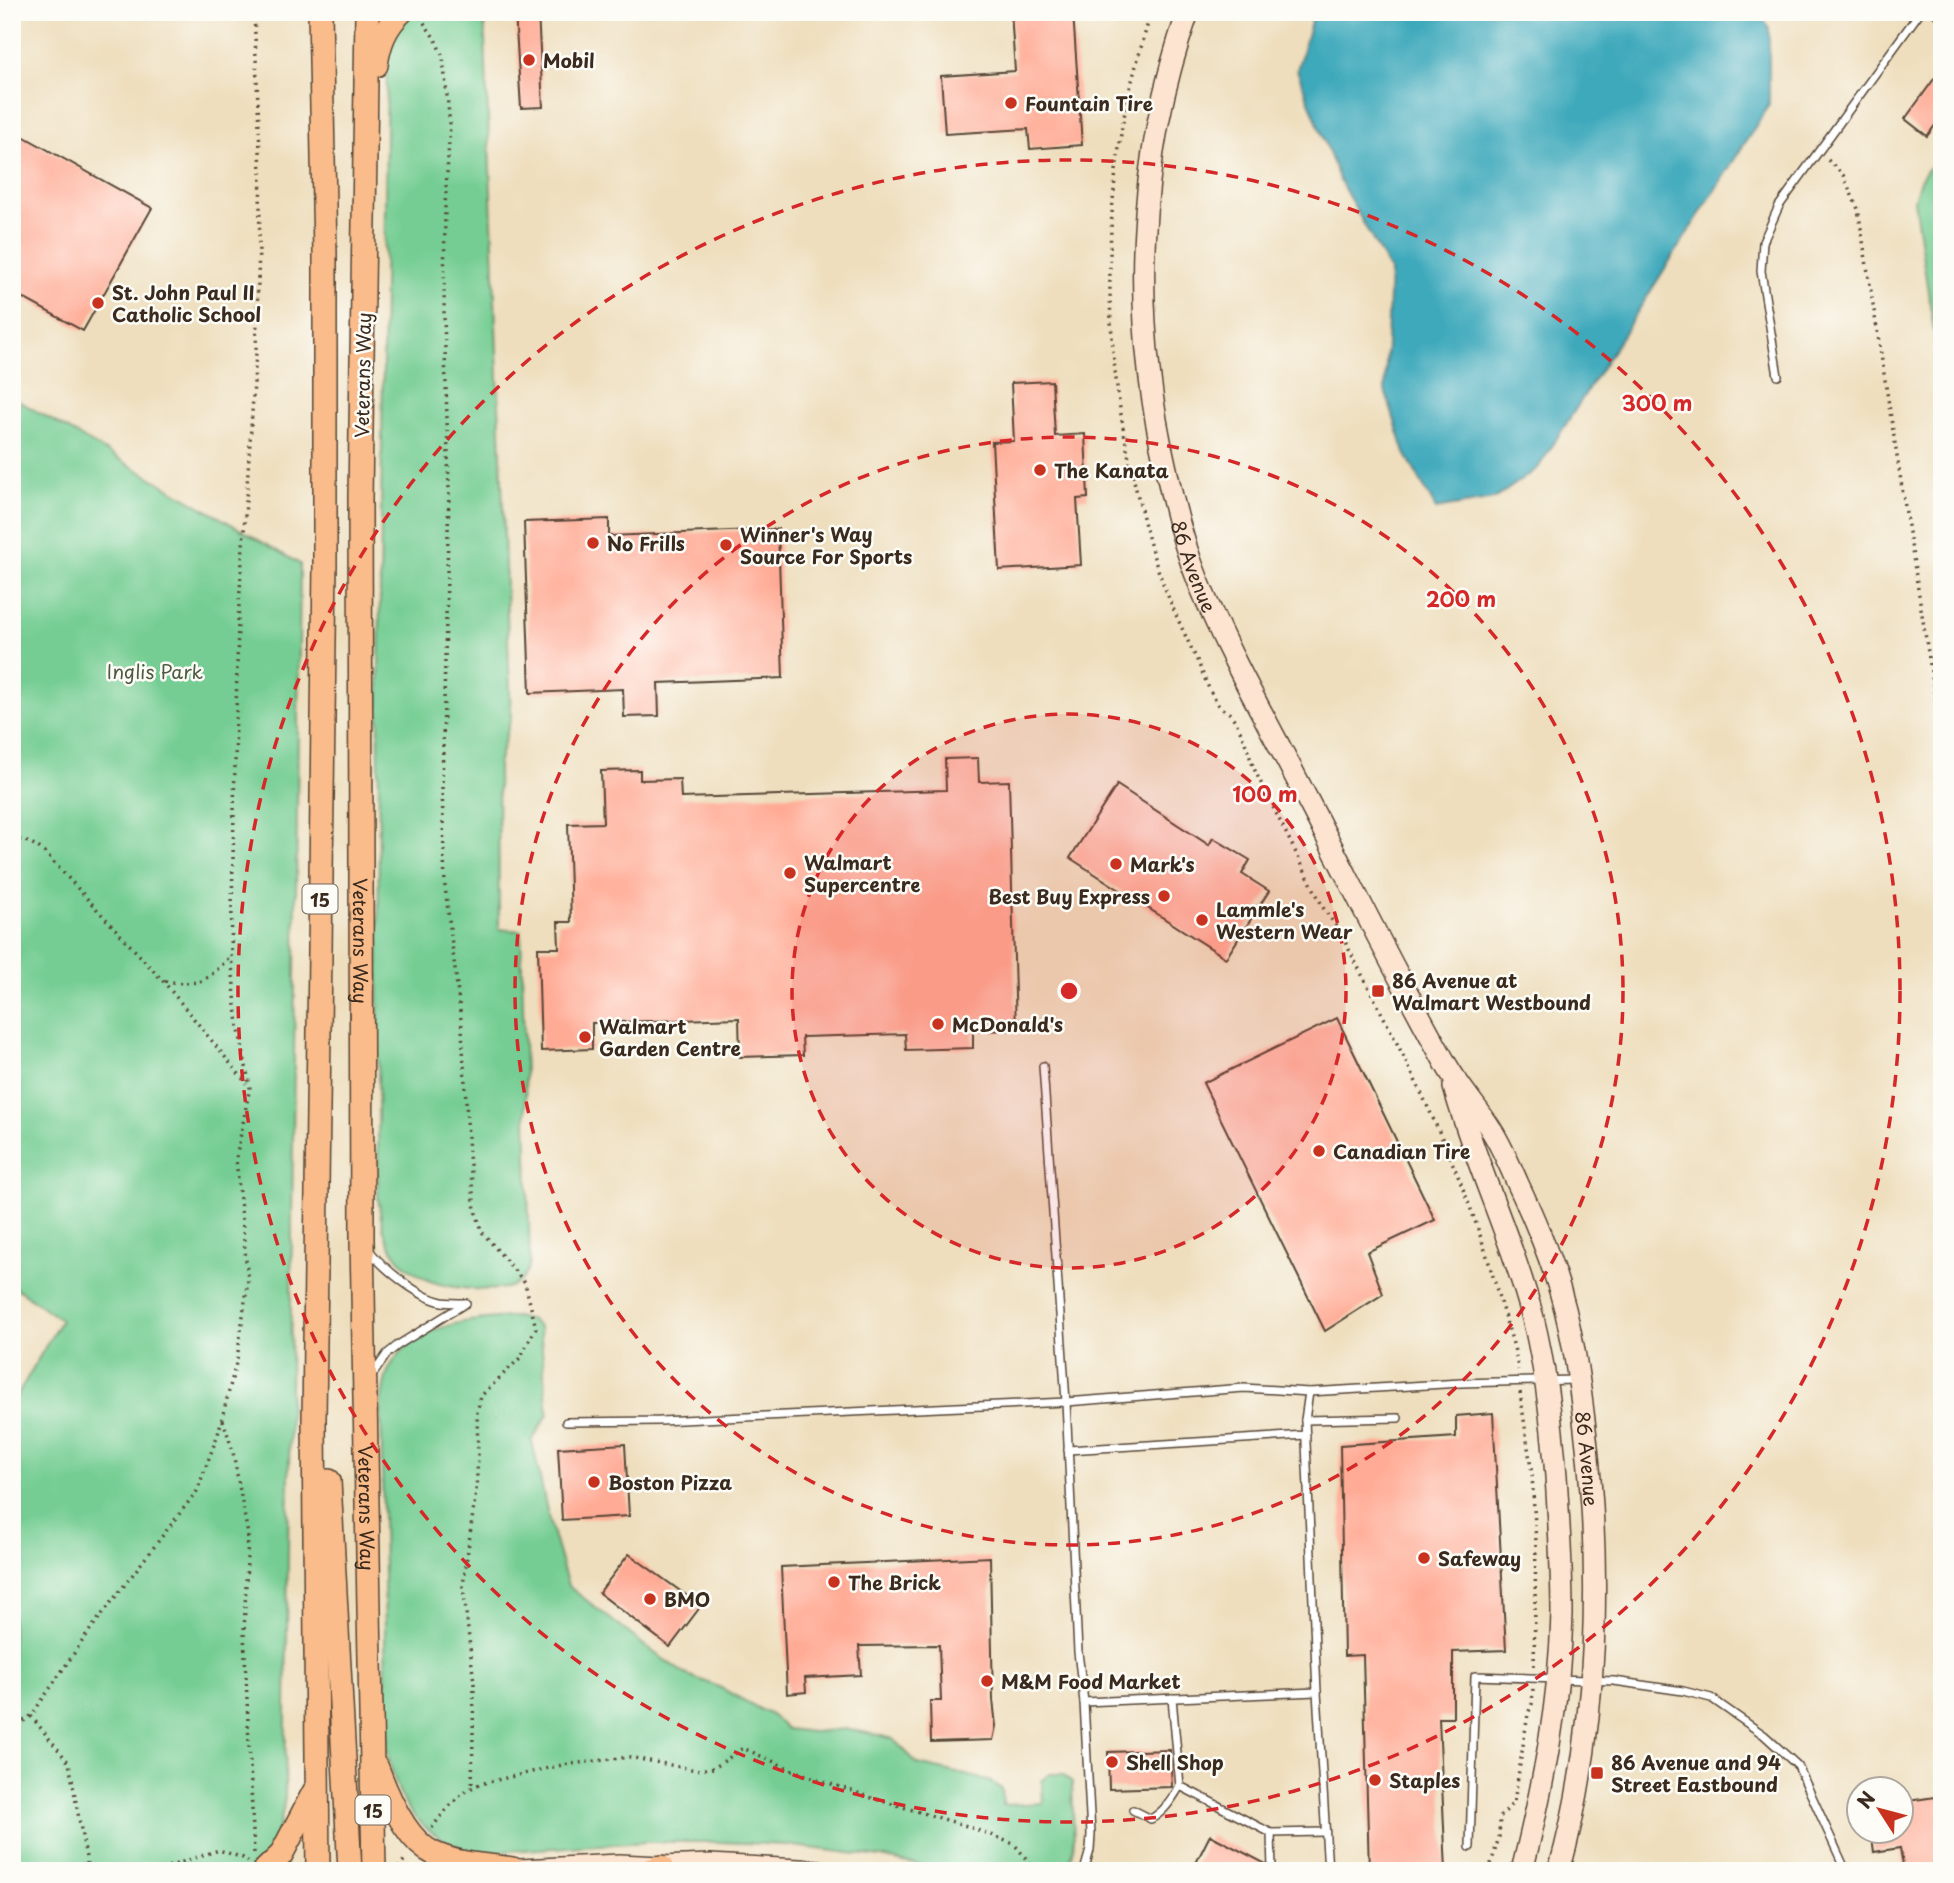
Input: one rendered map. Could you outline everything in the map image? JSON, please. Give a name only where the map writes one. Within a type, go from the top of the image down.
[{"type":"main road","name":"Veterans Way","points":[[318,1871],[314,1421],[324,666],[325,253],[320,12]]},
{"type":"main road","name":"Veterans Way","points":[[367,12],[360,499],[362,1240],[371,1750],[389,1870]]},
{"type":"main road","points":[[366,134],[379,44],[391,21],[409,13]]},
{"type":"main road","points":[[314,1421],[328,1457],[350,1871]]},
{"type":"main road","points":[[371,1750],[386,1794],[411,1833],[431,1852],[458,1862],[507,1870]]},
{"type":"main road","points":[[256,1865],[281,1855],[317,1786]]},
{"type":"street","name":"86 Avenue","points":[[1188,12],[1165,88],[1158,125],[1146,202],[1143,258],[1143,305],[1148,368],[1156,429],[1169,483],[1195,571],[1223,635],[1450,1072],[1493,1132],[1539,1230],[1567,1318],[1579,1380],[1588,1452],[1595,1548],[1595,1600],[1590,1679],[1579,1772],[1559,1871]]},
{"type":"street","name":"86 Avenue","points":[[1450,1072],[1466,1129],[1521,1278],[1539,1345],[1560,1527],[1562,1615],[1558,1678],[1546,1761],[1522,1871]]},
{"type":"street","points":[[507,1870],[619,1864],[655,1869],[710,1865],[818,1871]]},
{"type":"lane","points":[[1778,376],[1761,271],[1763,242],[1779,206],[1920,12]]},
{"type":"lane","points":[[1934,12],[1942,18]]},
{"type":"lane","points":[[1043,1066],[1091,1834],[1084,1871]]},
{"type":"lane","points":[[362,1240],[388,1271],[418,1291],[441,1302],[466,1303],[398,1345],[387,1354],[364,1386]]},
{"type":"lane","points":[[566,1422],[660,1421],[1066,1402],[1244,1388],[1309,1392],[1461,1383],[1579,1380]]},
{"type":"lane","points":[[1309,1392],[1305,1420],[1328,1871]]},
{"type":"lane","points":[[1305,1420],[1398,1418]]},
{"type":"lane","points":[[1068,1450],[1306,1435]]},
{"type":"lane","points":[[1470,1847],[1475,1676],[1590,1679],[1636,1684],[1711,1698],[1764,1735],[1798,1766],[1846,1871]]},
{"type":"lane","points":[[1084,1702],[1317,1692]]},
{"type":"lane","points":[[1133,1810],[1151,1819],[1160,1814],[1180,1786],[1172,1698]]},
{"type":"lane","points":[[1180,1786],[1270,1833],[1325,1832]]},
{"type":"lane","points":[[1270,1833],[1272,1871]]},
{"type":"path","points":[[12,1729],[31,1716],[90,1630],[197,1491],[223,1417],[237,1359],[248,1280],[236,1159],[250,1087],[238,1025],[231,956],[238,620],[256,353],[261,173],[254,12]]},
{"type":"path","points":[[1151,12],[1120,140],[1111,219],[1109,275],[1111,343],[1117,397],[1125,447],[1143,519],[1159,573],[1218,705],[1230,714],[1251,757],[1256,774],[1324,909],[1340,932],[1441,1132],[1489,1257],[1517,1360],[1532,1475],[1536,1542],[1532,1704],[1528,1714],[1514,1802],[1500,1817],[1499,1837],[1489,1871]]},
{"type":"path","points":[[409,13],[435,39],[443,57],[450,125],[445,206],[444,316],[449,490],[442,787],[446,886],[461,1028],[474,1210],[483,1233],[525,1283],[536,1328],[520,1358],[481,1396],[477,1413],[476,1491],[463,1586],[474,1683],[472,1786]]},
{"type":"path","points":[[1819,151],[1843,175],[1858,209],[1942,741]]},
{"type":"path","points":[[12,840],[25,840],[38,846],[47,855],[163,981],[250,1087]]},
{"type":"path","points":[[163,981],[191,985],[202,981],[231,956]]},
{"type":"path","points":[[223,1417],[233,1452],[248,1535],[244,1633],[256,1865]]},
{"type":"path","points":[[31,1716],[69,1763],[87,1863],[94,1871]]},
{"type":"path","points":[[432,1828],[441,1815],[472,1786],[562,1765],[629,1757],[682,1769],[714,1768],[743,1748],[872,1798],[967,1826],[1014,1844],[1037,1871]]},
{"type":"path","points":[[155,1871],[219,1850],[256,1865]]},
{"type":"green space","points":[[412,12],[484,12],[511,718],[498,764],[499,929],[521,931],[530,1262],[525,1275],[513,1286],[490,1289],[439,1284],[425,1279],[407,1267],[388,1242],[378,1198],[379,674],[387,58],[396,29]]},
{"type":"green space","points":[[1942,151],[1942,235],[1939,255],[1942,270],[1942,384],[1914,200],[1920,180]]},
{"type":"green space","name":"Inglis Park","points":[[12,397],[300,564],[285,1797],[276,1838],[259,1863],[250,1871],[12,1871],[12,1404],[61,1320],[12,1285]]},
{"type":"green space","points":[[519,1317],[531,1320],[540,1328],[548,1414],[532,1441],[549,1520],[568,1586],[685,1674],[719,1687],[771,1715],[787,1729],[813,1732],[845,1729],[893,1739],[918,1764],[987,1780],[1002,1789],[1003,1805],[1043,1803],[1042,1781],[1049,1774],[1063,1774],[1072,1782],[1074,1845],[1067,1871],[945,1871],[881,1857],[786,1845],[719,1842],[645,1842],[476,1853],[439,1837],[414,1816],[397,1787],[387,1748],[381,1404],[384,1385],[390,1367],[401,1352],[430,1332],[465,1322]]},
{"type":"water","points":[[1314,12],[1758,12],[1769,27],[1769,105],[1538,468],[1494,499],[1436,509],[1405,453],[1385,390],[1390,271],[1340,181],[1297,70]]},
{"type":"building","name":"Mobil","points":[[515,12],[538,12],[543,107],[521,108]]},
{"type":"building","name":"Fountain Tire","points":[[1011,12],[1073,12],[1082,145],[1030,149],[1028,129],[945,134],[941,76],[1015,71]]},
{"type":"building","points":[[1942,68],[1942,116],[1927,136],[1905,119]]},
{"type":"building","points":[[12,130],[152,208],[83,331],[12,292]]},
{"type":"building","name":"The Kanata","points":[[1052,381],[1055,436],[1085,434],[1088,498],[1077,499],[1081,565],[999,570],[992,442],[1014,441],[1011,383]]},
{"type":"building","points":[[609,519],[609,536],[778,529],[783,678],[658,683],[659,716],[624,717],[623,689],[530,693],[524,522]]},
{"type":"building","name":"Walmart Supercentre","points":[[978,758],[979,782],[1009,781],[1016,1030],[973,1031],[973,1048],[906,1050],[905,1034],[802,1037],[803,1055],[740,1057],[739,1018],[592,1023],[592,1049],[541,1051],[538,948],[559,948],[558,922],[571,922],[568,824],[603,823],[601,771],[640,770],[640,780],[680,779],[681,798],[946,790],[945,759]]},
{"type":"building","points":[[1117,785],[1209,845],[1213,838],[1250,860],[1242,874],[1269,891],[1226,958],[1070,858]]},
{"type":"building","name":"Canadian Tire","points":[[1337,1018],[1435,1220],[1367,1252],[1383,1294],[1325,1331],[1203,1083]]},
{"type":"building","points":[[1493,1413],[1506,1650],[1453,1652],[1453,1718],[1439,1718],[1446,1871],[1369,1871],[1363,1655],[1344,1656],[1340,1445],[1456,1437],[1456,1416]]},
{"type":"building","name":"Boston Pizza","points":[[625,1444],[629,1516],[562,1520],[558,1448]]},
{"type":"building","name":"BMO","points":[[629,1554],[701,1606],[670,1647],[599,1593]]},
{"type":"building","points":[[990,1557],[996,1726],[993,1740],[931,1742],[930,1701],[941,1701],[939,1645],[859,1646],[861,1675],[805,1678],[806,1692],[787,1694],[781,1567]]},
{"type":"building","points":[[1170,1750],[1172,1787],[1109,1789],[1108,1752]]},
{"type":"building","points":[[1942,1796],[1942,1871],[1904,1871],[1900,1848],[1874,1852],[1873,1844],[1916,1844],[1916,1800]]},
{"type":"building","points":[[1210,1835],[1266,1864],[1266,1871],[1192,1871]]},
{"type":"place","name":"Mobil","points":[[529,60]]},
{"type":"place","name":"Fountain Tire","points":[[1011,103]]},
{"type":"place","name":"St. John Paul II Catholic School","points":[[98,303]]},
{"type":"place","name":"The Kanata","points":[[1040,470]]},
{"type":"place","name":"No Frills","points":[[593,543]]},
{"type":"place","name":"Winner's Way Source For Sports","points":[[726,545]]},
{"type":"place","name":"Mark's","points":[[1116,864]]},
{"type":"place","name":"Walmart Supercentre","points":[[790,873]]},
{"type":"place","name":"Best Buy Express","points":[[1164,896]]},
{"type":"place","name":"Lammle's Western Wear","points":[[1202,920]]},
{"type":"place","name":"86 Avenue at Walmart Westbound","points":[[1378,991]]},
{"type":"place","name":"McDonald's","points":[[938,1024]]},
{"type":"place","name":"Walmart Garden Centre","points":[[585,1037]]},
{"type":"place","name":"Canadian Tire","points":[[1319,1151]]},
{"type":"place","name":"Boston Pizza","points":[[594,1482]]},
{"type":"place","name":"Safeway","points":[[1424,1558]]},
{"type":"place","name":"The Brick","points":[[834,1582]]},
{"type":"place","name":"BMO","points":[[650,1599]]},
{"type":"place","name":"M&M Food Market","points":[[987,1681]]},
{"type":"place","name":"Shell Shop","points":[[1112,1762]]},
{"type":"place","name":"86 Avenue and 94 Street Eastbound","points":[[1597,1773]]},
{"type":"place","name":"Staples","points":[[1375,1780]]}]
